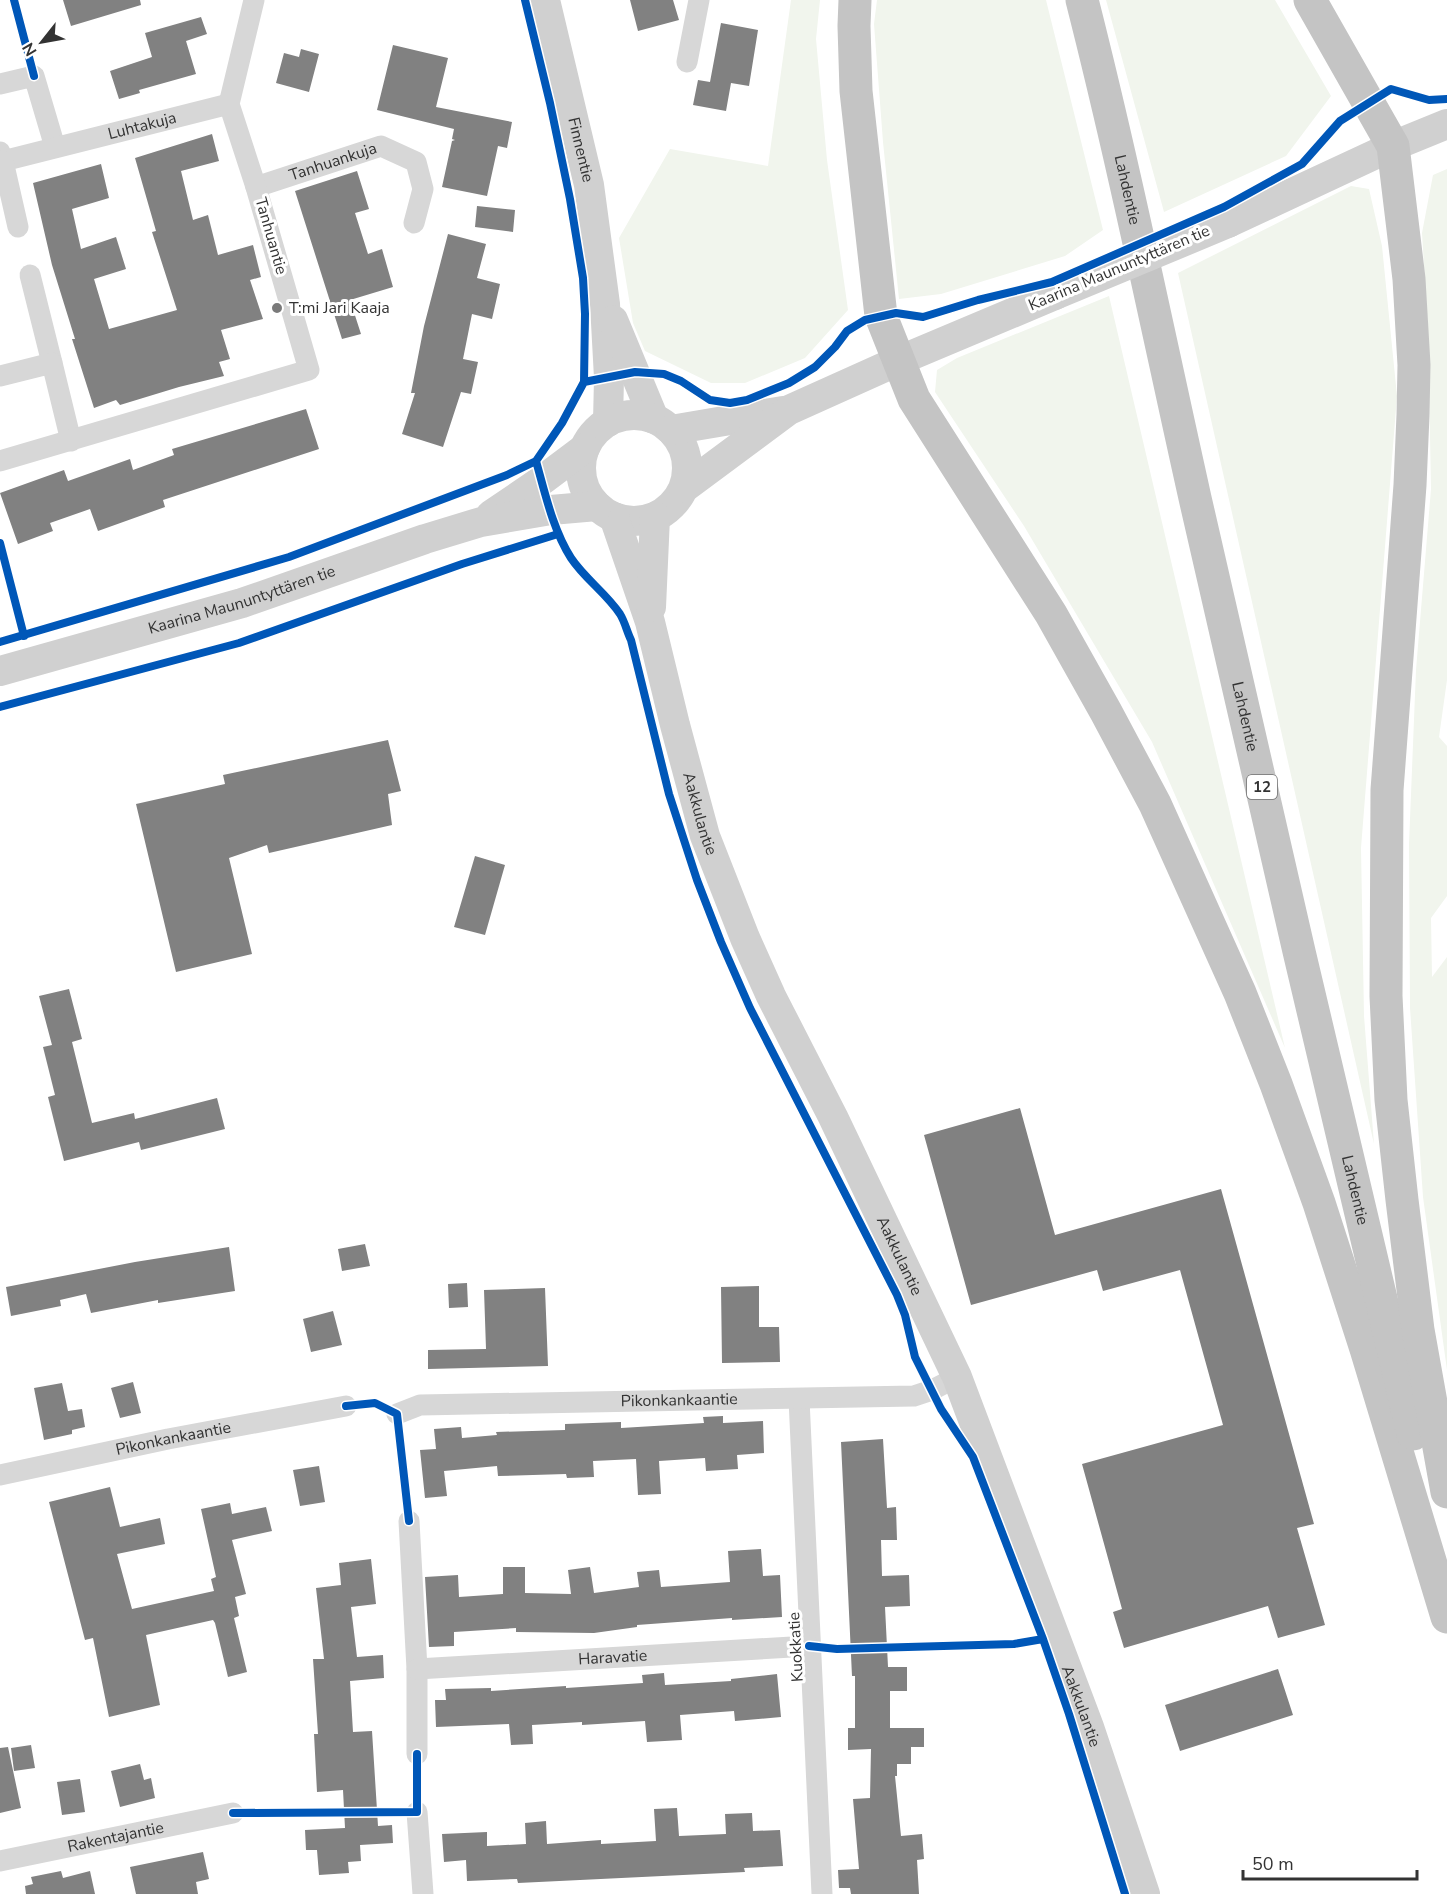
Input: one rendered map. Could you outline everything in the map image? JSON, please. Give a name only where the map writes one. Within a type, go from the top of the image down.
[{"type":"highway","points":[[855,0],[856,91],[881,316],[914,399],[1051,614],[1106,712],[1155,804],[1223,954],[1276,1084],[1319,1203],[1370,1360],[1447,1617]]},
{"type":"highway","name":"Lahdentie","points":[[1082,0],[1108,100],[1195,495],[1318,1030],[1447,1573]]},
{"type":"highway","points":[[1310,0],[1393,146],[1409,279],[1414,365],[1410,485],[1387,790],[1386,996],[1391,1100],[1402,1200],[1418,1330],[1447,1492]]},
{"type":"street","points":[[229,104],[254,0]]},
{"type":"street","name":"Finnentie","points":[[545,0],[589,184],[605,304],[609,378],[608,422]]},
{"type":"street","points":[[687,62],[699,0]]},
{"type":"street","points":[[0,84],[34,75],[55,147]]},
{"type":"street","name":"Luhtakuja","points":[[1,157],[55,147],[229,104]]},
{"type":"street","name":"Tanhuantie","points":[[0,461],[309,370],[256,187],[229,104]]},
{"type":"street","name":"Kaarina Maununtyttären tie","points":[[684,488],[789,410],[898,361],[1228,223],[1393,146],[1447,124]]},
{"type":"street","name":"Tanhuankuja","points":[[256,187],[381,146],[416,162],[423,189],[414,223]]},
{"type":"street","points":[[1,157],[18,227]]},
{"type":"street","points":[[30,275],[71,441]]},
{"type":"street","name":"Finnentie","points":[[605,304],[663,424]]},
{"type":"street","points":[[0,376],[52,363]]},
{"type":"street","name":"Kaarina Maununtyttären tie","points":[[663,424],[789,410]]},
{"type":"street","points":[[639,415],[663,424],[681,442],[687,457],[684,488],[672,505],[655,517],[642,521],[628,521],[606,512],[588,494],[582,479],[581,463],[585,448],[594,433],[608,422],[622,416],[639,415]]},
{"type":"street","name":"Kaarina Maununtyttären tie","points":[[481,522],[585,448]]},
{"type":"street","name":"Kaarina Maununtyttären tie","points":[[0,671],[242,603],[425,539],[481,522],[551,510],[606,512]]},
{"type":"street","name":"Aakkulantie","points":[[606,512],[650,622],[705,836],[745,938],[771,996],[833,1117],[957,1377],[1089,1727],[1145,1894]]},
{"type":"street","name":"Aakkulantie","points":[[650,622],[655,517]]},
{"type":"street","name":"Pikonkankaantie","points":[[397,1414],[420,1405],[914,1396],[957,1377]]},
{"type":"street","name":"Kuokkatie","points":[[799,1399],[822,1894]]},
{"type":"street","name":"Pikonkankaantie","points":[[0,1475],[168,1439],[346,1406]]},
{"type":"street","points":[[410,1521],[417,1669],[417,1754]]},
{"type":"street","name":"Haravatie","points":[[417,1669],[809,1646]]},
{"type":"street","points":[[417,1812],[423,1894]]},
{"type":"street","name":"Rakentajantie","points":[[0,1861],[233,1813]]},
{"type":"shaded area","points":[[791,0],[820,0],[816,39],[827,160],[848,310],[805,358],[745,383],[711,383],[645,351],[633,323],[619,238],[670,149],[768,166]]},
{"type":"shaded area","points":[[877,0],[1046,0],[1103,230],[1065,256],[941,294],[899,299],[874,24]]},
{"type":"shaded area","points":[[1106,0],[1275,0],[1331,96],[1286,156],[1164,212]]},
{"type":"shaded area","points":[[1447,169],[1447,680],[1439,737],[1447,746],[1447,896],[1431,918],[1432,977],[1447,957],[1447,1370],[1423,1197],[1410,1008],[1409,844],[1416,670],[1431,489],[1428,330],[1422,233],[1433,175]]},
{"type":"shaded area","points":[[1351,186],[1369,189],[1382,246],[1397,396],[1361,848],[1364,1016],[1374,1144],[1178,273]]},
{"type":"shaded area","points":[[1109,296],[1285,1048],[1152,742],[1024,526],[935,392],[937,370],[957,358]]},
{"type":"building","points":[[63,0],[140,0],[141,5],[71,26]]},
{"type":"building","points":[[630,0],[673,0],[679,20],[638,31]]},
{"type":"building","points":[[201,17],[207,34],[186,41],[196,74],[139,90],[140,93],[119,99],[110,71],[152,57],[145,33]]},
{"type":"building","points":[[721,23],[758,30],[749,86],[731,83],[726,111],[693,105],[698,80],[710,82]]},
{"type":"building","points":[[393,45],[448,58],[436,107],[512,122],[507,148],[498,146],[487,196],[442,187],[452,141],[455,140],[452,139],[454,129],[377,110]]},
{"type":"building","points":[[301,49],[319,54],[309,92],[276,83],[284,53],[299,57]]},
{"type":"building","points":[[212,134],[219,161],[181,171],[193,220],[208,215],[218,255],[253,245],[261,277],[250,280],[263,319],[221,330],[230,359],[219,362],[224,376],[120,405],[116,400],[94,408],[72,339],[75,339],[52,265],[33,183],[101,164],[109,198],[72,209],[81,249],[116,237],[126,269],[94,279],[109,329],[177,310],[152,232],[156,231],[135,158]]},
{"type":"building","points":[[357,171],[369,209],[355,213],[368,254],[382,249],[393,287],[350,300],[361,334],[342,339],[295,191]]},
{"type":"building","points":[[477,206],[515,210],[513,232],[475,227]]},
{"type":"building","points":[[448,234],[486,244],[477,278],[500,284],[492,319],[472,314],[463,359],[478,362],[471,394],[461,392],[443,447],[402,434],[415,393],[411,393],[424,326]]},
{"type":"building","points":[[306,409],[319,449],[163,500],[165,507],[98,531],[90,509],[50,523],[53,531],[18,544],[0,493],[64,470],[68,481],[130,459],[133,470],[174,455],[172,449]]},
{"type":"building","points":[[388,740],[401,791],[388,794],[392,825],[269,853],[267,845],[229,858],[252,954],[176,972],[136,804],[225,784],[223,775]]},
{"type":"building","points":[[475,856],[505,865],[485,935],[454,927]]},
{"type":"building","points":[[69,989],[82,1039],[72,1042],[92,1123],[134,1113],[135,1119],[217,1098],[225,1129],[141,1150],[139,1142],[64,1161],[48,1097],[55,1095],[43,1047],[52,1045],[39,996]]},
{"type":"building","points":[[1020,1108],[1055,1235],[1221,1189],[1314,1524],[1297,1528],[1325,1625],[1278,1638],[1268,1606],[1124,1648],[1113,1612],[1122,1609],[1082,1464],[1223,1425],[1180,1270],[1103,1291],[1097,1270],[971,1305],[924,1135]]},
{"type":"building","points":[[365,1244],[370,1266],[342,1271],[338,1249]]},
{"type":"building","points":[[229,1247],[235,1291],[158,1303],[158,1300],[91,1313],[86,1294],[60,1300],[61,1306],[11,1316],[6,1287],[135,1262]]},
{"type":"building","points":[[467,1283],[468,1307],[449,1308],[448,1284]]},
{"type":"building","points":[[759,1286],[759,1327],[779,1327],[780,1362],[722,1363],[721,1287]]},
{"type":"building","points":[[545,1288],[548,1366],[428,1369],[428,1350],[486,1349],[484,1290]]},
{"type":"building","points":[[333,1311],[342,1345],[311,1352],[303,1319]]},
{"type":"building","points":[[133,1382],[141,1413],[120,1418],[111,1388]]},
{"type":"building","points":[[62,1383],[68,1411],[82,1409],[85,1427],[72,1430],[72,1434],[44,1440],[34,1388]]},
{"type":"building","points":[[723,1416],[723,1423],[763,1421],[764,1453],[737,1455],[738,1469],[706,1471],[705,1458],[659,1461],[661,1494],[638,1495],[636,1459],[593,1461],[594,1477],[567,1478],[566,1474],[498,1476],[497,1466],[444,1471],[447,1496],[425,1498],[420,1450],[436,1449],[434,1429],[461,1427],[462,1438],[497,1435],[496,1432],[565,1430],[565,1424],[621,1422],[621,1428],[704,1423],[703,1417]]},
{"type":"building","points":[[883,1439],[887,1508],[896,1507],[897,1540],[881,1540],[882,1576],[909,1575],[910,1606],[885,1607],[888,1667],[907,1667],[907,1691],[890,1691],[890,1728],[924,1728],[924,1747],[911,1747],[911,1764],[897,1764],[897,1776],[895,1776],[901,1836],[922,1834],[924,1859],[917,1860],[919,1894],[851,1894],[850,1888],[839,1888],[838,1870],[859,1869],[853,1799],[870,1798],[871,1749],[848,1750],[848,1728],[855,1728],[855,1676],[852,1676],[841,1442]]},
{"type":"building","points":[[319,1466],[325,1502],[300,1506],[293,1470]]},
{"type":"building","points":[[110,1487],[120,1527],[160,1518],[165,1544],[117,1554],[132,1609],[214,1591],[211,1579],[216,1577],[201,1509],[230,1503],[232,1514],[266,1507],[272,1531],[232,1540],[246,1594],[235,1597],[239,1616],[234,1618],[247,1672],[228,1677],[213,1620],[146,1635],[160,1705],[109,1717],[93,1638],[85,1640],[49,1502]]},
{"type":"building","points":[[761,1549],[763,1576],[780,1575],[782,1617],[637,1625],[637,1627],[594,1633],[516,1632],[516,1628],[454,1632],[454,1646],[429,1647],[425,1577],[458,1575],[459,1597],[503,1594],[503,1567],[525,1567],[525,1593],[571,1594],[568,1570],[590,1567],[594,1593],[639,1587],[637,1572],[659,1570],[661,1587],[730,1582],[728,1551]]},
{"type":"building","points":[[371,1559],[376,1604],[351,1607],[357,1657],[383,1655],[384,1678],[350,1681],[353,1732],[372,1731],[378,1826],[392,1825],[393,1843],[360,1845],[361,1861],[348,1862],[349,1873],[319,1875],[317,1850],[306,1850],[305,1830],[345,1828],[343,1790],[317,1792],[314,1734],[318,1734],[313,1659],[324,1659],[316,1588],[341,1585],[339,1563]]},
{"type":"building","points":[[1278,1669],[1293,1715],[1180,1751],[1165,1705]]},
{"type":"building","points":[[664,1673],[665,1685],[731,1681],[731,1679],[777,1674],[781,1717],[735,1721],[734,1711],[680,1715],[682,1740],[647,1742],[645,1721],[532,1725],[533,1744],[511,1745],[509,1724],[436,1727],[435,1700],[446,1700],[445,1689],[491,1688],[491,1691],[643,1683],[642,1675]]},
{"type":"building","points":[[31,1745],[35,1768],[14,1771],[11,1748]]},
{"type":"building","points":[[8,1747],[21,1808],[0,1813],[0,1748]]},
{"type":"building","points":[[140,1764],[144,1780],[151,1778],[155,1798],[120,1807],[111,1771]]},
{"type":"building","points":[[80,1779],[85,1812],[62,1815],[57,1782]]},
{"type":"building","points":[[677,1808],[679,1836],[726,1834],[725,1814],[752,1813],[753,1831],[780,1830],[783,1866],[744,1868],[745,1872],[518,1883],[517,1879],[467,1881],[466,1860],[444,1862],[442,1834],[487,1832],[487,1846],[526,1844],[525,1823],[546,1821],[547,1844],[601,1840],[601,1844],[656,1841],[654,1809]]},
{"type":"building","points":[[203,1852],[209,1879],[196,1882],[198,1894],[136,1894],[130,1867]]},
{"type":"building","points":[[61,1871],[63,1878],[90,1871],[95,1894],[26,1894],[25,1886],[33,1884],[31,1877]]},
{"type":"cycle path","points":[[14,0],[34,76]]},
{"type":"cycle path","points":[[0,642],[289,557],[507,475],[536,461],[562,423],[584,382],[585,314],[583,278],[570,199],[525,0]]},
{"type":"cycle path","points":[[584,382],[635,372],[664,374],[681,381],[710,400],[730,403],[747,400],[789,383],[815,367],[847,331],[865,320],[896,313],[923,317],[978,300],[1052,282],[1224,207],[1302,164],[1340,121],[1391,89],[1429,100],[1447,99]]},
{"type":"cycle path","points":[[536,461],[559,536],[577,566],[620,614],[631,640],[669,794],[697,880],[721,942],[750,1008],[897,1295],[905,1315],[915,1357],[941,1409],[973,1457],[1043,1639],[1125,1894]]},
{"type":"cycle path","points":[[0,707],[239,643],[462,564],[558,534]]},
{"type":"cycle path","points":[[0,543],[24,636]]},
{"type":"cycle path","points":[[346,1406],[375,1403],[397,1414],[409,1521]]},
{"type":"cycle path","points":[[809,1646],[837,1649],[1014,1644],[1043,1639]]},
{"type":"cycle path","points":[[233,1813],[417,1812],[417,1754]]},
{"type":"place","name":"T:mi Jari Kaaja","points":[[277,308]]}]
